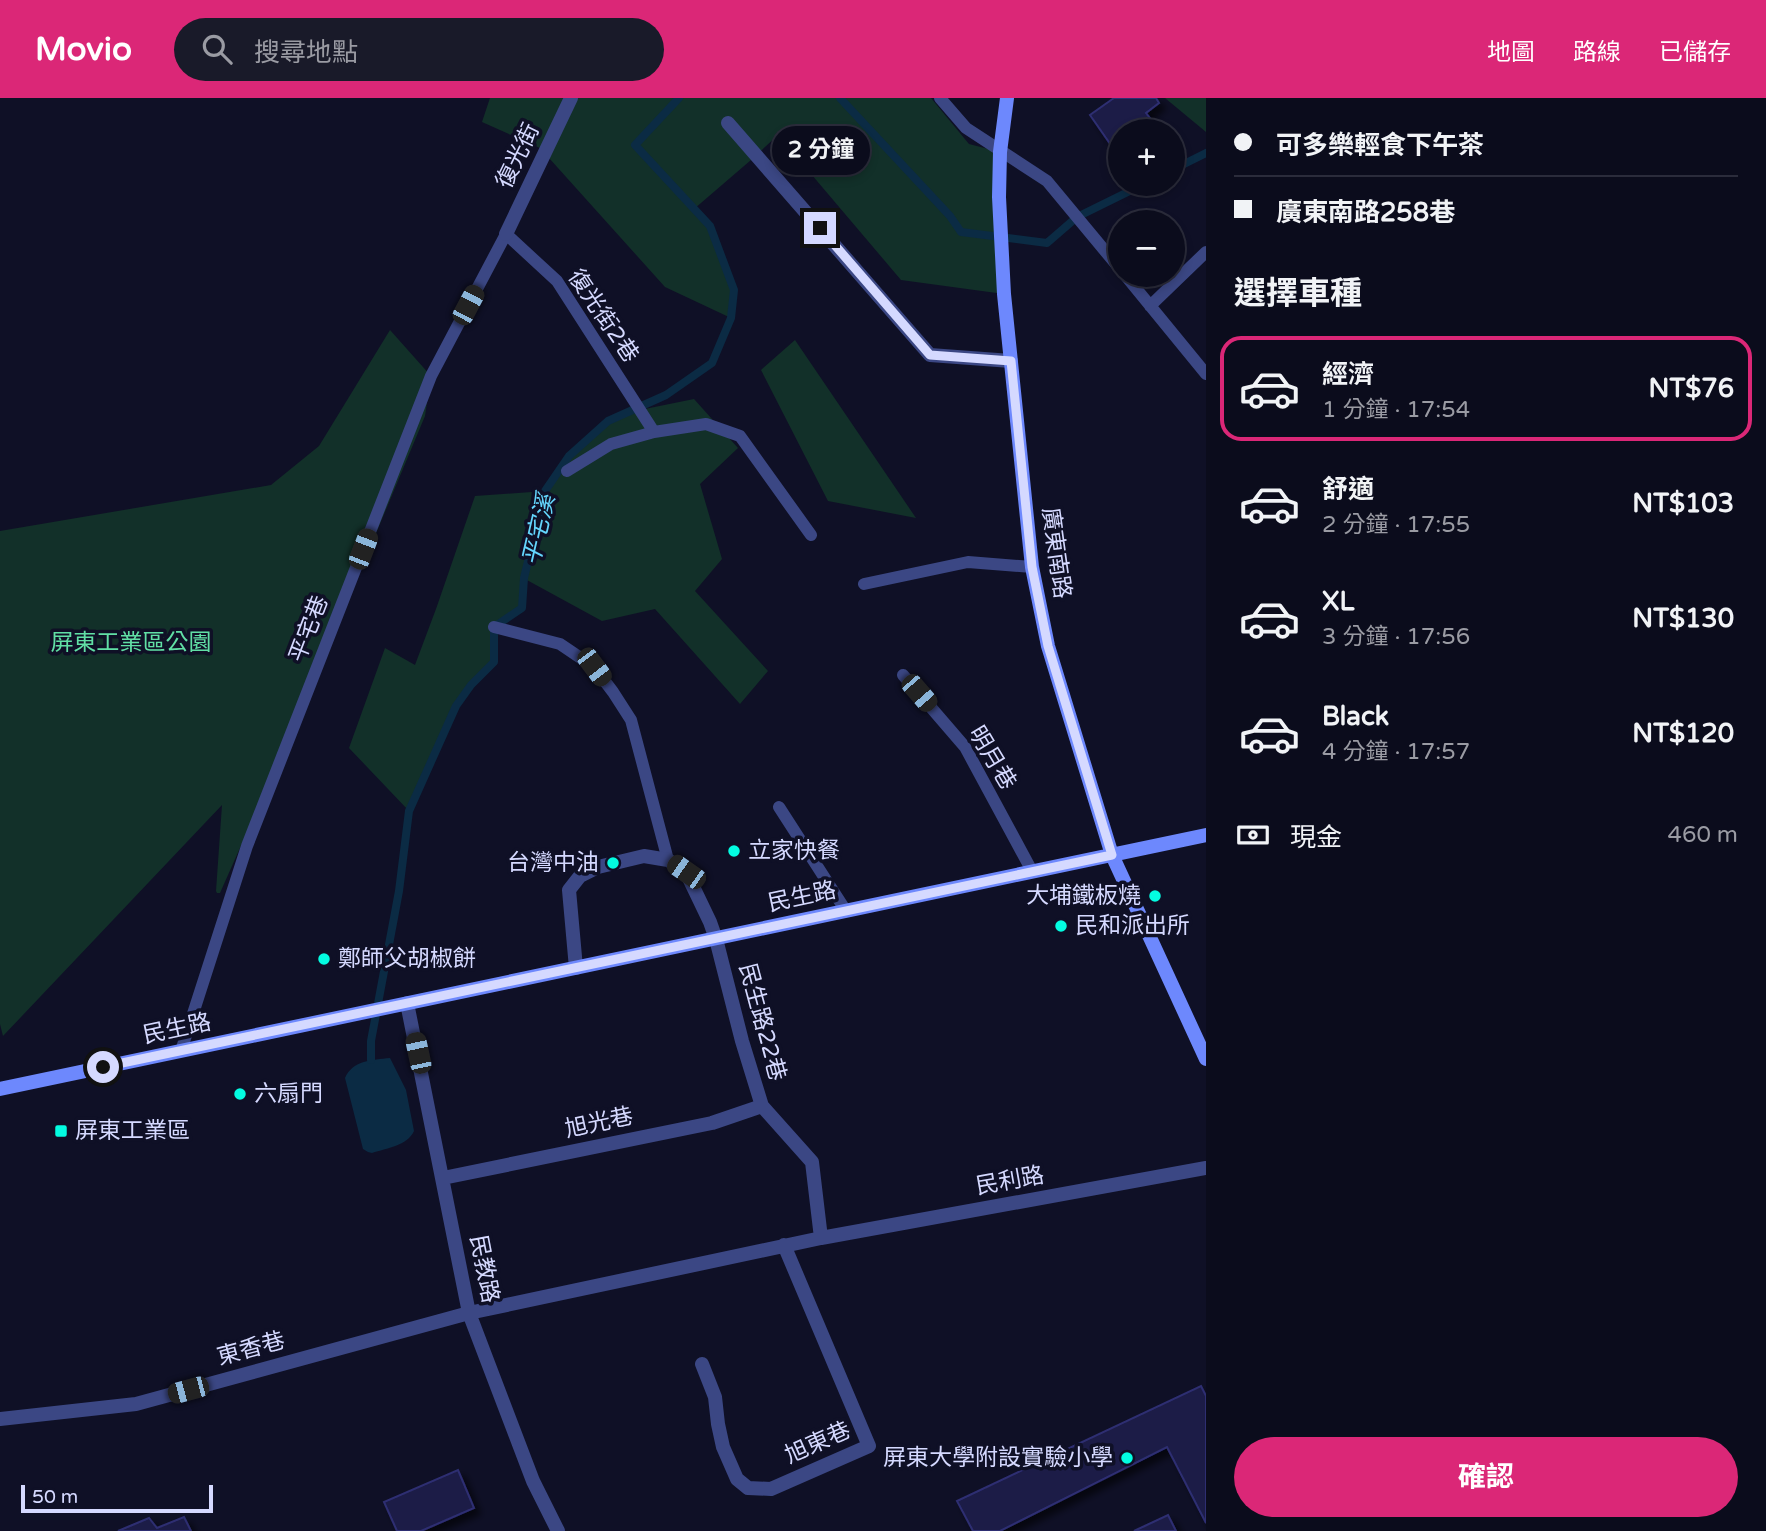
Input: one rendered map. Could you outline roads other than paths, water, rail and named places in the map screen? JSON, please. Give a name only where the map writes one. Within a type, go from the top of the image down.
[{"type":"street","name":"復光街","points":[[506,234],[571,98]]},
{"type":"street","points":[[1000,152],[1007,98]]},
{"type":"street","points":[[728,123],[930,355],[1011,361]]},
{"type":"street","name":"廣東南路","points":[[1000,152],[999,197],[1004,294],[1032,567],[1048,646],[1112,855],[1206,1059]]},
{"type":"street","name":"民生路","points":[[0,1089],[1206,835]]},
{"type":"street","points":[[576,968],[569,890],[580,876],[597,867],[644,856],[668,860]]},
{"type":"street","name":"民生路22巷","points":[[668,860],[686,872],[710,922],[762,1106]]},
{"type":"street","name":"民教路","points":[[407,1003],[469,1313],[533,1481],[558,1531]]},
{"type":"street","points":[[469,1313],[821,1238],[812,1162],[762,1106]]},
{"type":"street","name":"旭光巷","points":[[443,1178],[712,1123],[762,1106]]},
{"type":"street","name":"民利路","points":[[821,1238],[1206,1168]]},
{"type":"street","name":"旭東巷","points":[[702,1364],[715,1397],[723,1447],[737,1479],[748,1488],[771,1489],[869,1446],[784,1245]]},
{"type":"street","name":"東香巷","points":[[0,1419],[136,1404],[469,1313]]},
{"type":"lane","points":[[940,98],[966,128],[1047,181],[1108,254]]},
{"type":"lane","name":"復光街2巷","points":[[506,234],[557,281],[654,432]]},
{"type":"lane","name":"平宅巷","points":[[181,1051],[247,846],[430,376],[506,234]]},
{"type":"lane","points":[[1150,306],[1206,252]]},
{"type":"lane","points":[[1135,287],[1206,374]]},
{"type":"lane","points":[[567,471],[611,444],[654,432],[706,424],[740,436],[811,535]]},
{"type":"lane","points":[[864,584],[968,562],[1032,567]]},
{"type":"lane","points":[[494,627],[560,644],[594,667],[613,692],[631,720],[668,860]]},
{"type":"lane","name":"明月巷","points":[[903,675],[965,747],[1032,871]]},
{"type":"lane","points":[[779,807],[846,911]]},
{"type":"water","points":[[390,1058],[406,1090],[414,1131],[402,1143],[372,1153],[363,1149],[345,1078],[358,1064]]},
{"type":"waterway","name":"平宅溪","points":[[371,1060],[371,1041],[399,891],[409,811],[456,706],[471,685],[494,662],[494,627],[522,608],[524,578],[545,491],[569,456],[608,421],[666,395],[712,363],[731,318],[734,290],[710,226],[635,145],[679,98]]},
{"type":"waterway","name":"平宅溪","points":[[840,98],[950,216],[961,232],[1047,243],[1077,217],[1120,196]]},
{"type":"waterway","name":"平宅溪","points":[[1185,164],[1206,153]]},
{"type":"place","name":"立家快餐","points":[[734,851]]},
{"type":"place","name":"台灣中油","points":[[613,863]]},
{"type":"place","name":"大埔鐵板燒","points":[[1155,896]]},
{"type":"place","name":"民和派出所","points":[[1061,926]]},
{"type":"place","name":"鄭師父胡椒餅","points":[[324,959]]},
{"type":"place","name":"六扇門","points":[[240,1094]]},
{"type":"place","name":"屏東工業區","points":[[61,1131]]},
{"type":"place","name":"屏東大學附設實驗小學","points":[[1127,1458]]},
{"type":"park label","name":"屏東工業區公園","points":[[131,643]]}]
